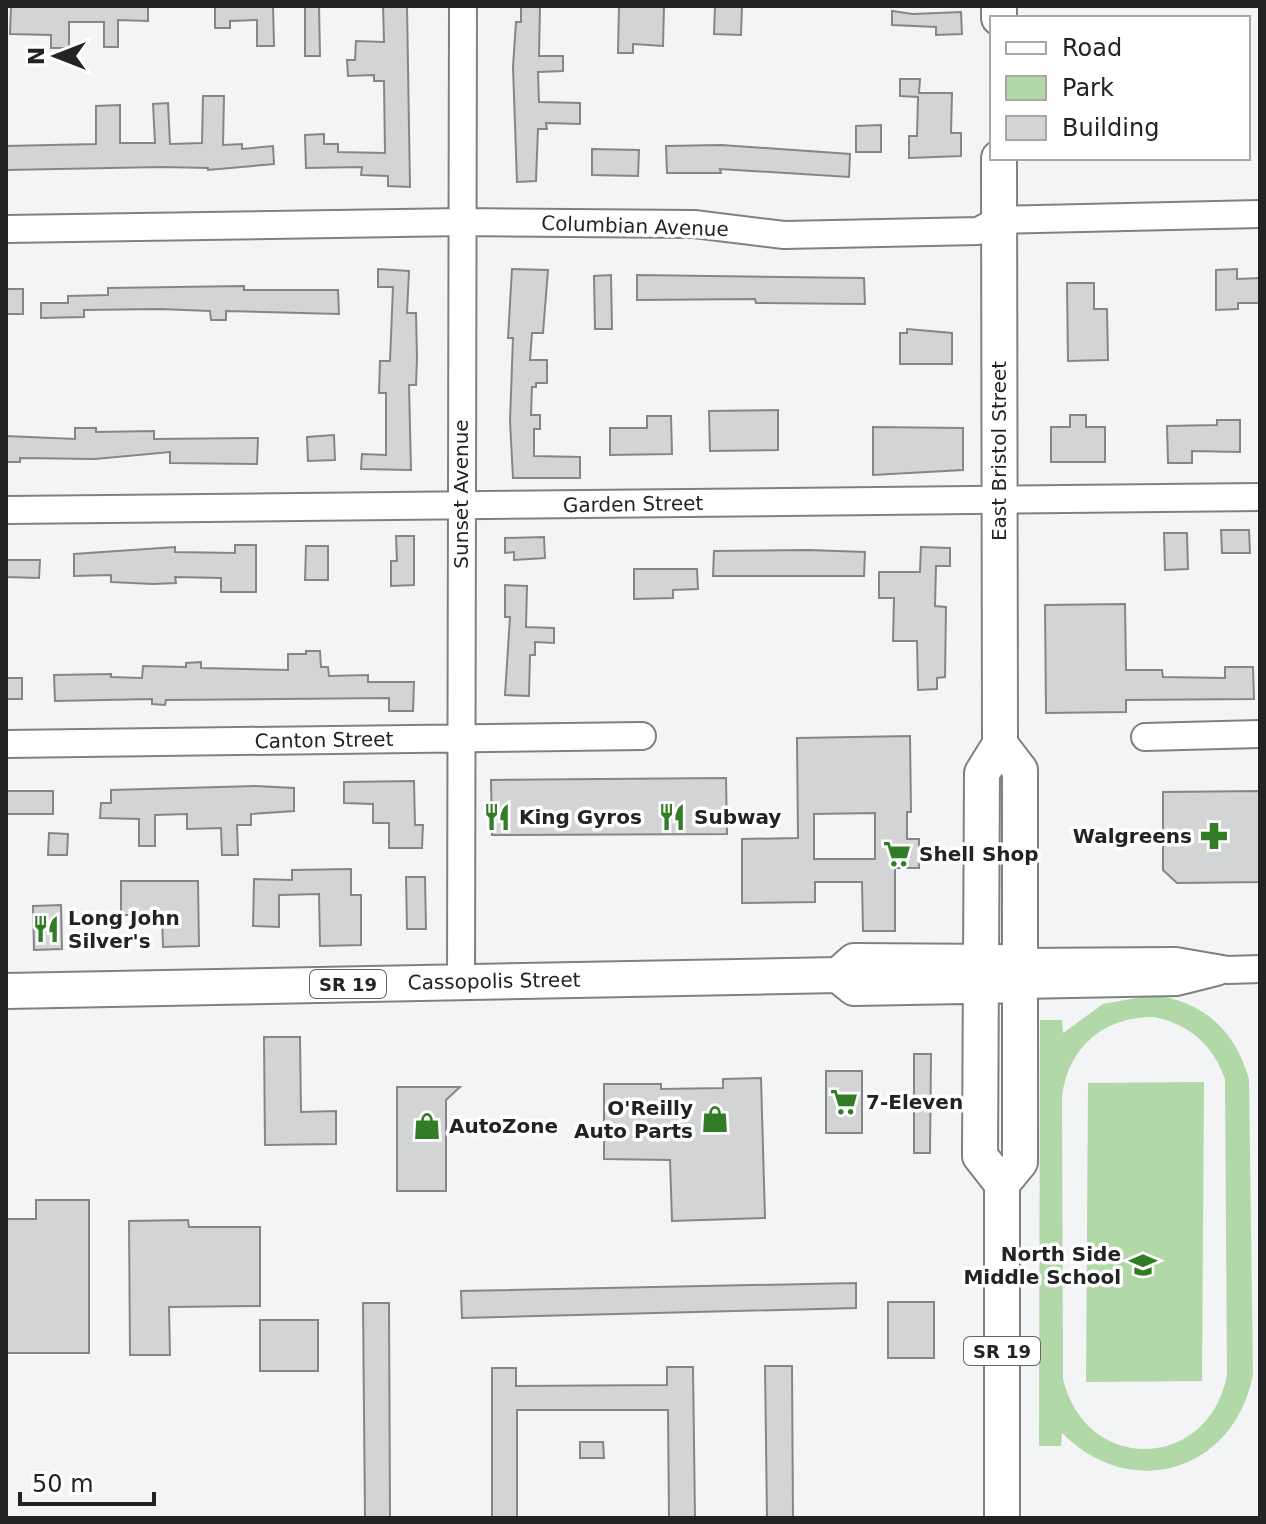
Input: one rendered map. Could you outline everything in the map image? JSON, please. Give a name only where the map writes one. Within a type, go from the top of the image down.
[{"type":"main road","name":"East Bristol Street","points":[[999,160],[1000,744],[982,773],[980,1156],[1002,1184]]},
{"type":"main road","points":[[1000,744],[1020,770],[1019,974]]},
{"type":"main road","name":"Cassopolis Street","points":[[6,991],[838,975],[854,988],[980,974],[1019,974]]},
{"type":"main road","name":"SR 19","points":[[1002,1518],[1002,1184],[1020,1162],[1019,974]]},
{"type":"street","name":"Sunset Avenue","points":[[461,982],[463,6]]},
{"type":"street","name":"Columbian Avenue","points":[[6,229],[463,222],[694,224],[784,235],[978,231],[999,220],[1260,214]]},
{"type":"street","name":"Garden Street","points":[[6,510],[1260,497]]},
{"type":"street","points":[[1145,737],[1260,734]]},
{"type":"street","name":"Canton Street","points":[[6,744],[642,736]]},
{"type":"street","name":"Cassopolis Street","points":[[1019,974],[1177,982],[1228,970],[1260,969]]},
{"type":"green space","points":[[1154,995],[1188,1004],[1215,1021],[1226,1033],[1249,1079],[1253,1374],[1242,1407],[1225,1434],[1203,1454],[1177,1466],[1148,1471],[1119,1467],[1090,1455],[1062,1433],[1061,1446],[1039,1446],[1040,1020],[1062,1020],[1063,1033],[1103,1004]],"holes":[[[1155,1017],[1199,1038],[1214,1056],[1225,1079],[1227,1375],[1216,1407],[1197,1430],[1173,1444],[1147,1449],[1120,1445],[1096,1432],[1076,1410],[1063,1379],[1062,1097],[1072,1063],[1081,1049],[1105,1028],[1137,1018]]]},
{"type":"green space","points":[[1204,1082],[1202,1381],[1086,1382],[1088,1083]]},
{"type":"building","points":[[11,6],[148,6],[148,21],[118,20],[118,47],[104,47],[104,22],[69,22],[69,48],[51,48],[51,35],[10,34]]},
{"type":"building","points":[[215,6],[273,6],[274,46],[257,46],[257,20],[230,21],[230,28],[215,28]]},
{"type":"building","points":[[305,6],[319,6],[320,56],[305,56]]},
{"type":"building","points":[[383,6],[407,6],[410,187],[388,186],[388,176],[361,175],[362,167],[306,168],[305,135],[324,134],[324,144],[338,144],[338,152],[385,153],[384,81],[374,81],[374,75],[348,76],[347,60],[355,60],[356,41],[384,42]]},
{"type":"building","points":[[521,6],[540,6],[539,56],[563,56],[563,71],[538,72],[539,102],[580,103],[580,124],[546,123],[547,129],[538,129],[536,181],[517,182],[513,67],[516,22],[521,22]]},
{"type":"building","points":[[619,6],[664,6],[663,46],[633,44],[633,53],[618,53]]},
{"type":"building","points":[[715,6],[742,6],[741,35],[714,34]]},
{"type":"building","points":[[892,11],[913,14],[961,12],[962,34],[936,35],[936,27],[892,25]]},
{"type":"building","points":[[900,79],[920,79],[919,93],[952,93],[951,133],[961,133],[961,156],[909,158],[909,136],[917,136],[918,97],[900,96]]},
{"type":"building","points":[[203,96],[224,96],[223,145],[242,144],[242,149],[273,146],[274,164],[208,170],[162,167],[6,170],[6,146],[96,144],[96,106],[120,105],[120,143],[155,143],[153,104],[168,103],[170,144],[202,143]]},
{"type":"building","points":[[881,125],[881,152],[856,152],[856,126]]},
{"type":"building","points":[[721,145],[850,154],[849,177],[720,169],[721,173],[667,173],[666,146]]},
{"type":"building","points":[[592,149],[639,150],[638,176],[592,175]]},
{"type":"building","points":[[378,269],[409,271],[407,313],[416,313],[416,385],[409,385],[411,470],[361,469],[362,454],[386,455],[386,393],[379,393],[380,361],[390,361],[393,287],[378,287]]},
{"type":"building","points":[[512,269],[548,270],[543,333],[532,333],[530,360],[547,360],[547,383],[536,383],[536,387],[532,387],[531,415],[540,415],[540,429],[534,429],[534,456],[580,457],[580,478],[513,478],[510,421],[513,338],[508,338]]},
{"type":"building","points":[[1237,269],[1237,279],[1260,278],[1260,303],[1238,303],[1238,309],[1216,310],[1216,270]]},
{"type":"building","points":[[611,275],[612,329],[595,329],[594,276]]},
{"type":"building","points":[[637,275],[864,278],[865,304],[756,303],[755,299],[637,300]]},
{"type":"building","points":[[1067,283],[1094,283],[1094,309],[1107,309],[1108,360],[1068,361]]},
{"type":"building","points":[[244,286],[244,290],[338,290],[339,314],[226,311],[226,320],[211,320],[210,311],[84,310],[84,317],[41,318],[41,303],[68,303],[68,296],[108,295],[108,288]]},
{"type":"building","points":[[6,289],[23,289],[23,314],[6,314]]},
{"type":"building","points":[[907,329],[952,333],[952,364],[900,364],[900,333],[907,333]]},
{"type":"building","points":[[778,410],[778,450],[710,451],[709,411]]},
{"type":"building","points":[[1070,415],[1086,415],[1086,427],[1105,427],[1105,462],[1051,462],[1051,427],[1070,427]]},
{"type":"building","points":[[647,416],[671,416],[672,454],[610,455],[610,428],[647,428]]},
{"type":"building","points":[[1217,420],[1240,420],[1240,452],[1192,451],[1192,463],[1168,463],[1167,426],[1217,425]]},
{"type":"building","points":[[873,427],[963,428],[963,470],[873,475]]},
{"type":"building","points":[[75,428],[96,428],[96,432],[154,431],[154,439],[258,438],[257,464],[170,463],[170,452],[95,459],[20,458],[20,462],[6,462],[6,436],[75,439]]},
{"type":"building","points":[[334,435],[335,460],[308,461],[307,437]]},
{"type":"building","points":[[1221,530],[1249,530],[1250,553],[1222,553]]},
{"type":"building","points":[[1164,533],[1187,533],[1188,569],[1165,570]]},
{"type":"building","points":[[396,536],[414,536],[414,585],[391,586],[391,561],[397,561]]},
{"type":"building","points":[[544,537],[545,558],[514,560],[514,552],[505,553],[505,538]]},
{"type":"building","points":[[235,545],[256,545],[256,592],[221,592],[221,578],[175,577],[176,583],[153,584],[111,582],[111,575],[74,576],[74,554],[175,547],[175,552],[235,553]]},
{"type":"building","points":[[306,546],[328,546],[328,580],[305,580]]},
{"type":"building","points":[[921,547],[950,548],[950,566],[936,566],[935,606],[946,607],[945,677],[937,678],[937,689],[918,690],[917,641],[893,641],[894,598],[879,598],[879,572],[920,572]]},
{"type":"building","points":[[714,551],[865,552],[864,576],[713,576]]},
{"type":"building","points":[[6,560],[40,560],[39,578],[6,577]]},
{"type":"building","points":[[634,569],[697,569],[698,589],[673,590],[673,598],[634,599]]},
{"type":"building","points":[[505,585],[527,586],[526,627],[554,628],[554,643],[535,642],[535,655],[530,655],[529,696],[505,695],[510,617],[505,617]]},
{"type":"building","points":[[1125,604],[1126,670],[1162,670],[1163,677],[1225,678],[1225,667],[1253,667],[1254,699],[1126,700],[1126,712],[1046,713],[1045,605]]},
{"type":"building","points":[[306,651],[320,651],[321,667],[328,667],[329,676],[368,675],[368,682],[414,682],[413,711],[389,711],[389,698],[166,700],[165,705],[152,704],[152,699],[55,701],[54,675],[111,674],[111,677],[142,678],[143,666],[186,667],[186,663],[201,662],[201,668],[288,670],[288,654],[306,654]]},
{"type":"building","points":[[6,678],[22,678],[22,699],[6,699]]},
{"type":"building","points":[[910,736],[911,812],[907,812],[907,839],[919,839],[919,868],[895,868],[895,931],[863,931],[862,882],[815,882],[815,902],[742,903],[742,839],[798,838],[797,738]],"holes":[[[875,813],[875,859],[814,859],[814,814]]]},
{"type":"building","points":[[726,778],[727,834],[492,835],[491,780]]},
{"type":"building","points":[[414,781],[415,825],[423,825],[422,848],[389,848],[389,823],[373,823],[373,804],[344,803],[344,782]]},
{"type":"building","points":[[256,786],[294,788],[294,811],[251,814],[251,825],[237,825],[238,855],[222,855],[221,828],[187,829],[187,814],[155,815],[155,846],[139,846],[139,819],[100,818],[101,803],[111,803],[111,790]]},
{"type":"building","points":[[6,791],[53,791],[53,814],[6,814]]},
{"type":"building","name":"Walgreens","points":[[1260,791],[1260,882],[1177,883],[1163,870],[1163,792]]},
{"type":"building","points":[[49,833],[68,834],[67,855],[48,855]]},
{"type":"building","points":[[351,869],[351,895],[361,895],[361,945],[320,946],[319,894],[279,895],[279,927],[253,926],[254,879],[292,880],[292,870]]},
{"type":"building","points":[[406,877],[425,877],[426,929],[407,929]]},
{"type":"building","points":[[121,881],[198,881],[199,946],[163,947],[162,915],[121,915]]},
{"type":"building","points":[[61,905],[62,949],[34,950],[33,906]]},
{"type":"building","points":[[264,1037],[300,1037],[301,1112],[336,1111],[336,1144],[265,1145]]},
{"type":"building","name":"7-Eleven","points":[[914,1054],[931,1054],[930,1153],[914,1153]]},
{"type":"building","name":"7-Eleven","points":[[826,1071],[862,1071],[862,1133],[826,1133]]},
{"type":"building","points":[[761,1078],[765,1218],[672,1221],[670,1160],[604,1159],[604,1084],[661,1084],[661,1089],[723,1088],[723,1079]]},
{"type":"building","points":[[397,1087],[460,1087],[446,1100],[446,1191],[397,1191]]},
{"type":"building","points":[[36,1200],[89,1200],[89,1353],[6,1353],[6,1219],[36,1219]]},
{"type":"building","points":[[188,1220],[189,1227],[260,1227],[260,1306],[169,1307],[170,1355],[130,1355],[129,1221]]},
{"type":"building","points":[[856,1283],[856,1308],[462,1318],[461,1291]]},
{"type":"building","points":[[888,1302],[934,1302],[934,1358],[888,1358]]},
{"type":"building","points":[[363,1303],[389,1303],[390,1518],[365,1518]]},
{"type":"building","points":[[260,1320],[318,1320],[318,1371],[260,1371]]},
{"type":"building","points":[[765,1366],[792,1366],[793,1518],[767,1518]]},
{"type":"building","points":[[667,1367],[693,1367],[695,1518],[669,1518],[668,1410],[517,1410],[517,1518],[492,1518],[492,1368],[516,1368],[516,1386],[667,1385]]},
{"type":"building","points":[[580,1442],[603,1442],[604,1458],[580,1458]]},
{"type":"place","name":"King Gyros","points":[[497,817]]},
{"type":"place","name":"Subway","points":[[672,817]]},
{"type":"place","name":"Walgreens","points":[[1214,836]]},
{"type":"place","name":"Shell Shop","points":[[897,854]]},
{"type":"place","name":"Long John Silver's","points":[[46,929]]},
{"type":"place","name":"7-Eleven","points":[[844,1102]]},
{"type":"place","name":"O'Reilly Auto Parts","points":[[715,1119]]},
{"type":"place","name":"AutoZone","points":[[427,1126]]},
{"type":"place","name":"North Side Middle School","points":[[1143,1265]]}]
